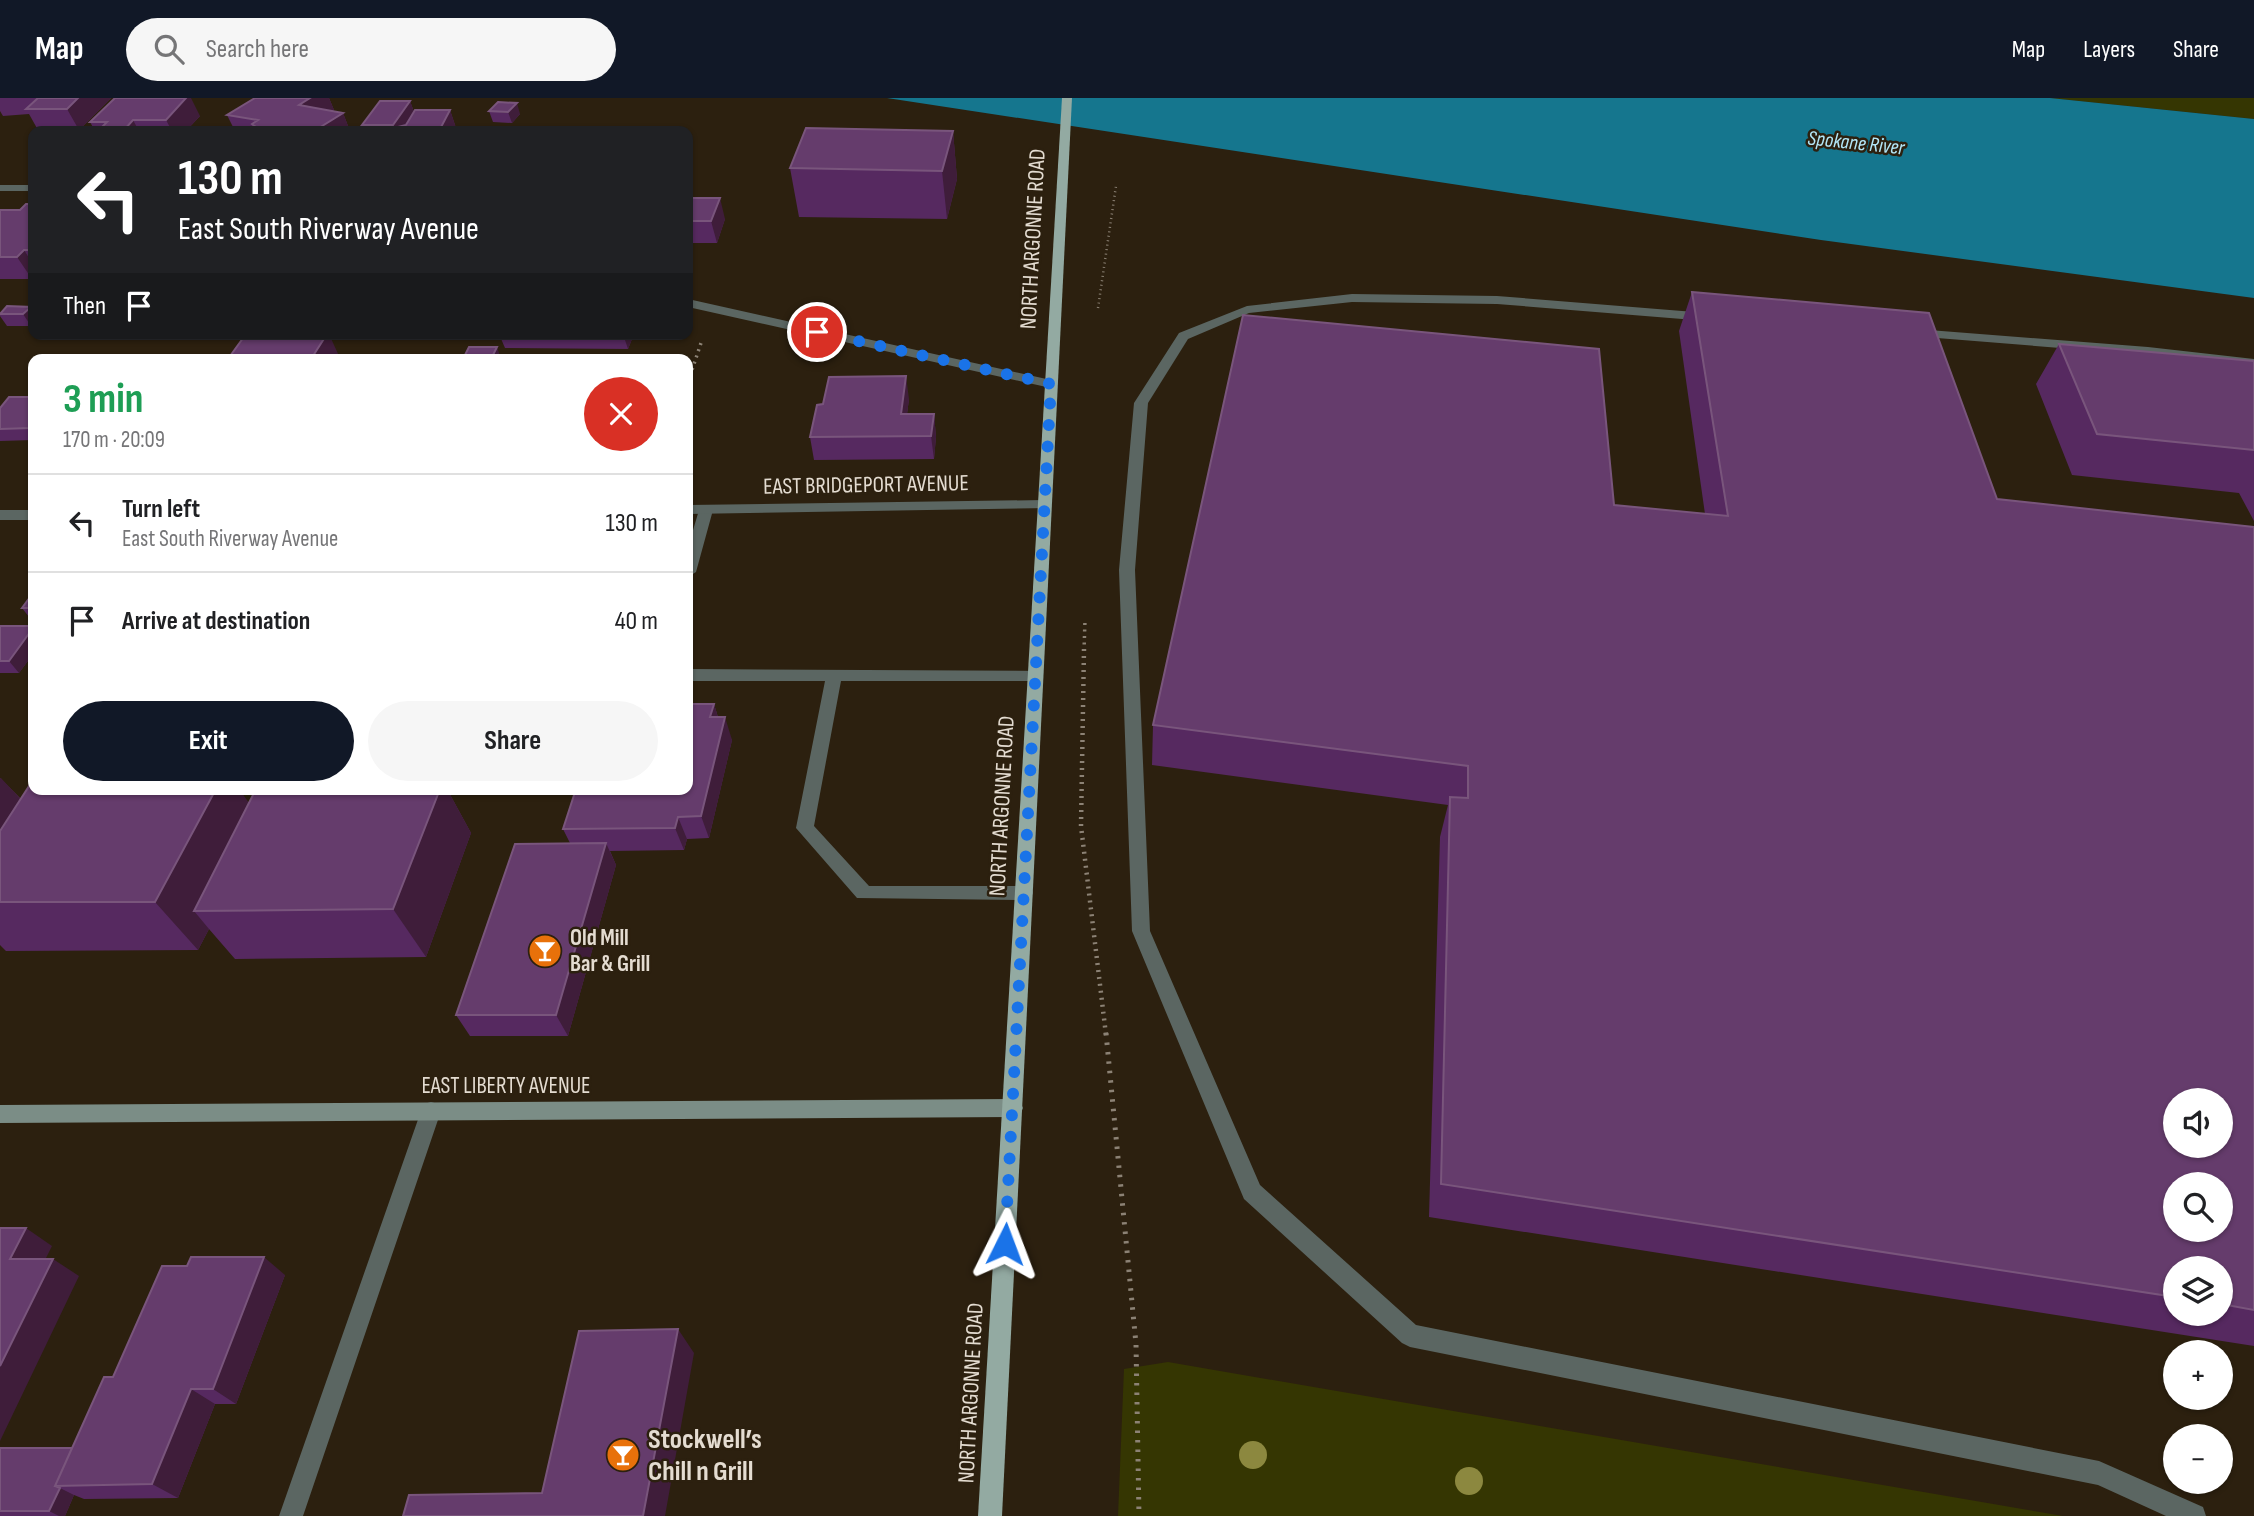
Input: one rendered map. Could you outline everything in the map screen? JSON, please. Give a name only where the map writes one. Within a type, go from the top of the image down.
[{"type":"main road","name":"NORTH ARGONNE ROAD","points":[[990,1516],[1067,98]]},
{"type":"street","points":[[0,188],[28,188]]},
{"type":"street","points":[[1719,317],[1497,300],[1352,298],[1247,310],[1183,336],[1141,403],[1127,570],[1141,931],[1252,1192],[1410,1335],[2099,1473],[2194,1516]]},
{"type":"street","points":[[693,304],[1051,384]]},
{"type":"street","points":[[1899,331],[2148,351],[2254,363]]},
{"type":"street","name":"EAST BRIDGEPORT AVENUE","points":[[693,510],[1044,505]]},
{"type":"street","points":[[693,555],[706,510]]},
{"type":"street","points":[[0,515],[28,515]]},
{"type":"street","points":[[693,675],[1035,675]]},
{"type":"street","points":[[834,675],[805,828],[864,893],[1024,893]]},
{"type":"street","name":"EAST LIBERTY AVENUE","points":[[0,1114],[1013,1108]]},
{"type":"street","points":[[290,1516],[431,1111]]},
{"type":"shaded area","points":[[2050,98],[2254,98],[2254,119]]},
{"type":"shaded area","points":[[1168,1362],[2063,1516],[1118,1516],[1124,1369]]},
{"type":"water","name":"Spokane River","points":[[887,98],[2050,98],[2254,119],[2254,298],[1821,240]]},
{"type":"building","points":[[38,98],[78,98],[67,109],[26,109]]},
{"type":"building","points":[[115,98],[186,98],[166,120],[133,120],[128,126],[103,126],[107,122],[90,122]]},
{"type":"building","points":[[255,98],[310,98],[299,105],[343,113],[322,126],[254,126],[252,124],[258,120],[227,115]]},
{"type":"building","points":[[380,101],[410,101],[393,125],[362,125]]},
{"type":"building","points":[[498,102],[517,103],[508,112],[489,111]]},
{"type":"building","points":[[415,110],[450,110],[442,126],[402,126],[406,125]]},
{"type":"building","points":[[806,128],[953,131],[942,171],[790,168]]},
{"type":"building","points":[[693,198],[720,198],[711,221],[693,221]]},
{"type":"building","points":[[28,204],[28,250],[24,250],[17,257],[0,257],[0,210],[20,210]]},
{"type":"building","points":[[1692,292],[1929,313],[1997,499],[2254,527],[2254,1310],[2233,1306],[2233,1256],[2163,1256],[2163,1295],[1441,1184],[1450,797],[1468,798],[1468,766],[1153,725],[1243,315],[1599,349],[1614,505],[1728,516]]},
{"type":"building","points":[[7,306],[28,307],[23,314],[0,314]]},
{"type":"building","points":[[242,340],[323,340],[314,354],[232,354]]},
{"type":"building","points":[[2059,344],[2254,361],[2254,450],[2097,434]]},
{"type":"building","points":[[469,347],[497,347],[494,354],[466,354]]},
{"type":"building","points":[[906,376],[901,414],[934,414],[931,436],[810,437],[817,405],[823,404],[829,377]]},
{"type":"building","points":[[9,397],[28,397],[28,428],[0,429],[0,408]]},
{"type":"building","points":[[0,626],[28,626],[28,635],[9,661],[0,661]]},
{"type":"building","points":[[693,704],[714,704],[710,717],[725,717],[701,816],[678,817],[675,828],[563,829],[574,795],[693,795]]},
{"type":"building","points":[[28,788],[28,795],[213,795],[155,902],[0,902],[0,831]]},
{"type":"building","points":[[253,795],[438,795],[393,909],[194,911]]},
{"type":"building","name":"Old Mill Bar & Grill","points":[[606,843],[556,1015],[456,1015],[515,844]]},
{"type":"building","points":[[0,1228],[26,1228],[10,1259],[53,1259],[0,1366]]},
{"type":"building","points":[[191,1257],[264,1257],[213,1389],[191,1389],[152,1484],[55,1486],[104,1377],[113,1377],[162,1266],[187,1266]]},
{"type":"building","points":[[678,1329],[643,1516],[403,1516],[409,1495],[542,1493],[579,1331]]},
{"type":"building","points":[[0,1448],[72,1448],[55,1486],[60,1488],[49,1511],[0,1511]]},
{"type":"place","name":"Old Mill Bar & Grill","points":[[545,951]]},
{"type":"place","name":"Stockwell’s Chill n Grill","points":[[623,1455]]},
{"type":"route","points":[[817,332],[1051,384],[1005,1244]]}]
